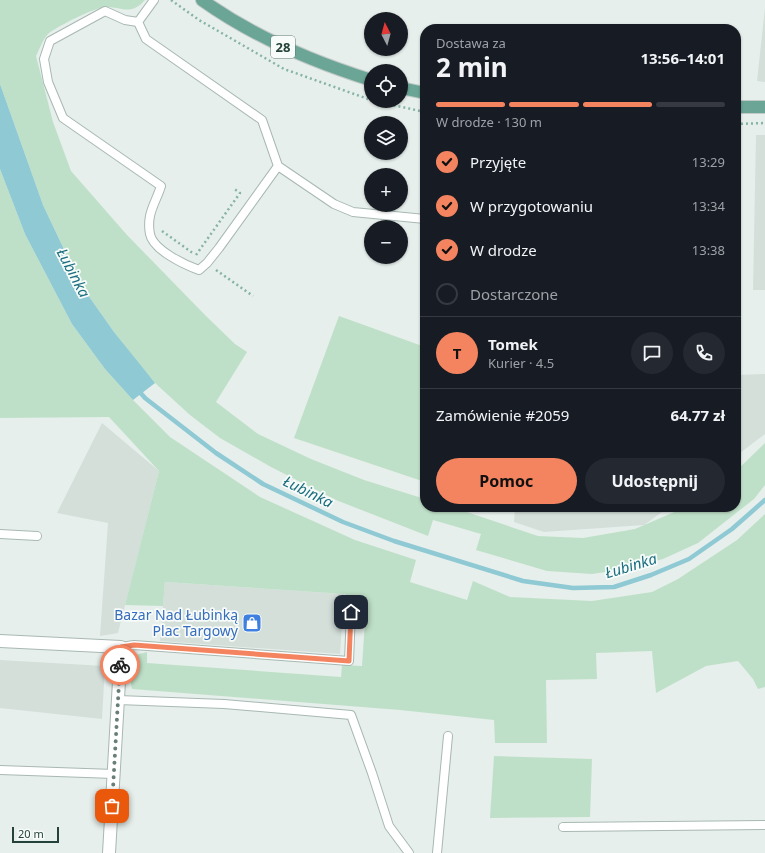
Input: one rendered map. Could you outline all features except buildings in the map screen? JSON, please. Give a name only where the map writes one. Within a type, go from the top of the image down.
[{"type":"main road","name":"28","points":[[202,0],[248,30],[298,54],[364,78]]},
{"type":"main road","points":[[408,89],[420,92]]},
{"type":"main road","points":[[741,107],[765,107]]},
{"type":"street","points":[[0,641],[121,647],[109,853]]},
{"type":"lane","points":[[138,22],[154,0]]},
{"type":"lane","points":[[138,22],[125,20],[105,11],[50,41],[44,59],[48,82],[63,118],[161,186],[150,215],[150,235],[158,246],[182,263],[199,270],[207,263],[219,248],[278,166]]},
{"type":"lane","points":[[138,22],[146,39],[262,120],[278,166],[334,204],[353,212],[420,219]]},
{"type":"lane","points":[[0,534],[37,536]]},
{"type":"lane","points":[[121,647],[134,645],[349,661],[351,612]]},
{"type":"lane","points":[[118,700],[224,704],[351,715],[372,772],[389,826],[410,853]]},
{"type":"lane","points":[[437,853],[448,736]]},
{"type":"lane","points":[[0,770],[114,774]]},
{"type":"lane","points":[[563,827],[765,825]]},
{"type":"path","points":[[406,108],[420,111]]},
{"type":"path","points":[[741,124],[765,124]]},
{"type":"path","points":[[196,255],[240,193],[233,188]]},
{"type":"shaded area","points":[[765,8],[765,82],[757,81]]},
{"type":"shaded area","points":[[756,135],[765,135],[765,290],[753,290]]},
{"type":"shaded area","points":[[765,374],[765,434],[741,452],[741,375]]},
{"type":"shaded area","points":[[102,423],[159,471],[118,633],[100,636],[108,523],[57,513]]},
{"type":"shaded area","points":[[515,512],[662,512],[644,525],[544,532],[514,522]]},
{"type":"shaded area","name":"Bazar Nad Łubinką Plac Targowy","points":[[165,582],[344,594],[340,654],[160,641]]},
{"type":"shaded area","points":[[0,660],[105,666],[102,719],[0,708]]},
{"type":"green space","points":[[0,0],[145,0],[135,8],[127,10],[106,7],[93,10],[67,22],[46,36],[36,56],[53,122],[71,171],[127,235],[206,316],[235,344],[247,352],[216,402],[258,434],[311,459],[364,480],[420,497],[420,512],[467,512],[538,536],[583,538],[635,529],[674,512],[737,512],[698,543],[663,559],[631,568],[592,574],[547,571],[476,550],[481,534],[433,520],[428,536],[336,500],[271,467],[220,438],[190,415],[155,383],[114,332],[90,298],[69,260],[43,205],[0,84]]},
{"type":"green space","points":[[0,169],[25,234],[72,324],[105,369],[133,400],[170,437],[260,497],[355,540],[416,560],[410,582],[467,600],[473,581],[510,597],[592,601],[652,592],[678,579],[737,540],[765,514],[765,687],[758,689],[753,679],[738,661],[706,666],[656,693],[652,651],[596,653],[597,679],[546,680],[547,743],[495,743],[494,720],[400,710],[132,689],[130,668],[136,655],[147,652],[147,663],[341,677],[342,665],[362,666],[366,606],[344,594],[165,582],[163,606],[125,605],[159,471],[109,417],[0,418]]},
{"type":"green space","points":[[339,316],[420,345],[420,480],[294,438]]},
{"type":"green space","points":[[765,443],[765,485],[754,499],[741,509],[741,466]]},
{"type":"green space","points":[[494,756],[592,759],[590,817],[490,818]]},
{"type":"water","points":[[0,84],[43,205],[69,260],[90,298],[114,332],[155,383],[133,400],[105,369],[72,324],[25,234],[0,169]]},
{"type":"waterway","name":"Łubinka","points":[[138,390],[145,398],[216,453],[263,484],[343,522],[394,541],[523,581],[573,588],[614,587],[651,575],[689,559],[732,529],[765,500]]},
{"type":"way so far","points":[[112,806],[120,665]]},
{"type":"place","name":"Bazar Nad Łubinką Plac Targowy","points":[[252,623]]},
{"type":"route","points":[[120,665],[121,647],[134,645],[349,661],[351,612]]}]
